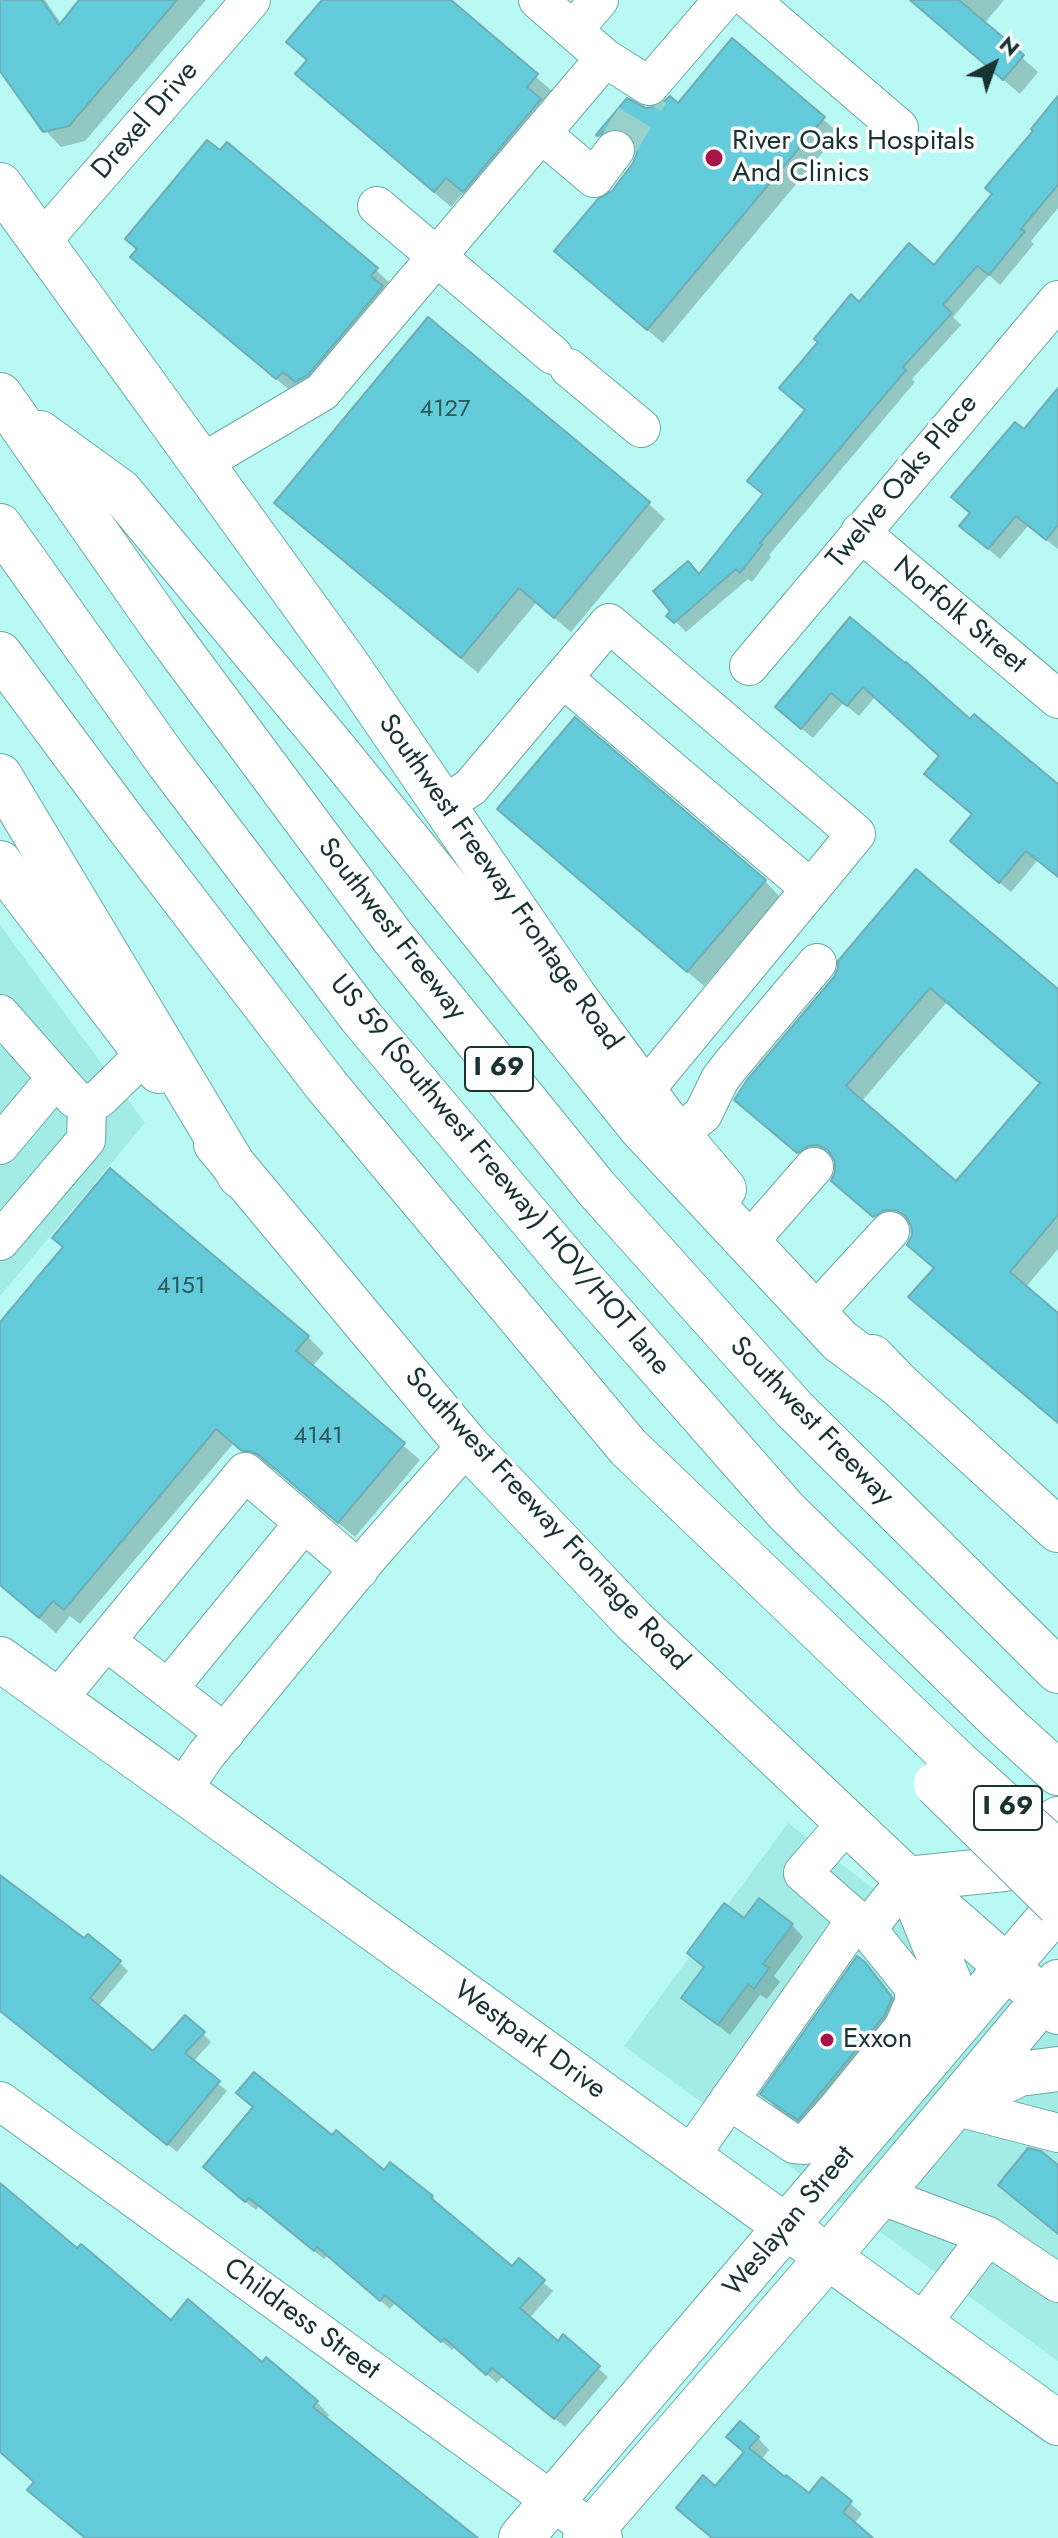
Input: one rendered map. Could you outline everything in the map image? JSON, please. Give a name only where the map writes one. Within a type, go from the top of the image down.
[{"type":"main road","name":"Southwest Freeway Frontage Road","points":[[0,185],[346,663],[574,996],[678,1135],[822,1305],[898,1384],[1058,1530]]},
{"type":"main road","points":[[6,404],[120,491],[337,752],[641,1128],[840,1341],[898,1384]]},
{"type":"main road","name":"Southwest Freeway","points":[[6,404],[164,629],[391,935],[596,1188],[794,1409],[1056,1669]]},
{"type":"main road","name":"US 59 (Southwest Freeway) HOV/HOT lane","points":[[0,526],[168,762],[381,1041],[568,1263],[786,1511],[1058,1773]]},
{"type":"main road","points":[[0,654],[326,1085],[628,1447],[946,1773],[1058,1905]]},
{"type":"main road","points":[[0,776],[240,1176]]},
{"type":"main road","name":"Southwest Freeway Frontage Road","points":[[0,863],[240,1176],[467,1445],[634,1621],[907,1879],[1006,1967],[1053,1998]]},
{"type":"main road","name":"Westpark Drive","points":[[0,1659],[1058,2423]]},
{"type":"main road","name":"I 69","points":[[946,1773],[1058,1853]]},
{"type":"main road","points":[[926,2041],[950,1992],[949,1981],[907,1879],[1004,1869],[1058,1819]]},
{"type":"main road","name":"Weslayan Street","points":[[521,2538],[787,2226],[852,2120],[926,2041],[1006,1967],[1058,1905]]},
{"type":"main road","name":"Weslayan Street","points":[[593,2535],[954,2106],[1053,1998]]},
{"type":"main road","points":[[954,2106],[1019,2074],[1058,2069]]},
{"type":"street","name":"Drexel Drive","points":[[41,242],[251,0]]},
{"type":"street","points":[[538,0],[605,58],[650,89],[723,0]]},
{"type":"street","points":[[573,30],[599,0]]},
{"type":"street","points":[[750,0],[899,128]]},
{"type":"street","points":[[200,464],[322,392],[605,58]]},
{"type":"street","points":[[541,133],[594,178],[615,150]]},
{"type":"street","points":[[377,206],[641,428]]},
{"type":"street","name":"Twelve Oaks Place","points":[[749,666],[1058,300]]},
{"type":"street","name":"Norfolk Street","points":[[860,532],[1058,699]]},
{"type":"street","points":[[444,805],[471,787],[609,623],[856,834],[644,1091]]},
{"type":"street","points":[[563,678],[811,889]]},
{"type":"street","points":[[678,1135],[703,1114],[720,1079],[817,963]]},
{"type":"street","points":[[0,1014],[74,1098],[87,1106]]},
{"type":"street","points":[[87,1106],[100,1098],[146,1053]]},
{"type":"street","points":[[0,1145],[56,1078]]},
{"type":"street","points":[[0,1241],[86,1140],[87,1106]]},
{"type":"street","points":[[759,1230],[814,1167]]},
{"type":"street","points":[[822,1305],[890,1231]]},
{"type":"street","points":[[182,1790],[359,1570],[467,1445]]},
{"type":"street","points":[[57,1700],[245,1472],[359,1570]]},
{"type":"street","points":[[168,1689],[304,1523]]},
{"type":"street","points":[[106,1641],[225,1733]]},
{"type":"street","points":[[848,1821],[803,1873],[861,1925],[913,1986],[926,2041]]},
{"type":"street","points":[[690,2156],[861,1925],[907,1879]]},
{"type":"street","points":[[729,2100],[794,2144],[805,2145],[815,2136],[852,2120]]},
{"type":"street","name":"Childress Street","points":[[1,2103],[593,2535]]},
{"type":"street","points":[[954,2106],[1058,2133]]},
{"type":"street","points":[[880,2195],[988,2236],[1058,2283]]},
{"type":"street","points":[[921,2324],[988,2236]]},
{"type":"shaded area","points":[[0,925],[145,1123],[0,1296]]},
{"type":"shaded area","points":[[788,1823],[1058,2030],[1058,2361],[624,2046]]},
{"type":"building","points":[[0,0],[42,0],[59,25],[79,0],[177,0],[69,126],[43,132],[0,71]]},
{"type":"building","points":[[322,0],[451,0],[538,74],[527,87],[541,99],[463,192],[446,178],[434,192],[295,74],[307,60],[286,42]]},
{"type":"building","points":[[910,0],[959,0],[1024,55],[1003,80]]},
{"type":"building","points":[[732,38],[825,117],[647,330],[554,251],[598,199],[612,191],[637,153],[635,141],[628,132],[617,128],[596,135],[627,98],[646,108],[658,106],[670,96],[678,103]]},
{"type":"building","points":[[1058,96],[1058,185],[1021,229],[1025,231],[989,275],[977,266],[943,305],[952,313],[903,367],[906,370],[760,543],[762,545],[740,573],[736,569],[674,623],[666,616],[670,611],[653,591],[688,561],[699,574],[763,494],[747,481],[805,410],[779,388],[818,342],[814,339],[851,294],[859,302],[909,243],[934,265],[992,194],[985,188]]},
{"type":"building","points":[[207,140],[220,150],[227,142],[378,268],[371,276],[383,286],[308,375],[295,382],[283,372],[276,379],[130,257],[137,249],[125,239]]},
{"type":"building","points":[[428,317],[650,502],[554,618],[519,588],[461,658],[274,503]]},
{"type":"building","points":[[1058,388],[1058,525],[1046,540],[1016,516],[988,549],[959,526],[970,513],[951,497],[1015,422],[1024,429]]},
{"type":"building","points":[[850,617],[970,719],[974,714],[1058,784],[1058,877],[1026,851],[999,883],[950,841],[972,814],[924,774],[939,756],[863,687],[847,706],[831,693],[801,729],[775,707]]},
{"type":"building","points":[[575,717],[766,880],[687,972],[497,809]]},
{"type":"building","points":[[916,869],[1058,989],[1058,1215],[1010,1272],[1058,1313],[1058,1423],[908,1297],[934,1268],[907,1245],[912,1235],[905,1215],[896,1210],[884,1210],[873,1217],[831,1181],[835,1161],[828,1150],[817,1145],[808,1146],[797,1153],[734,1100],[747,1080],[834,977],[838,961]],"holes":[[[930,988],[1040,1083],[956,1181],[846,1086]]]},
{"type":"building","points":[[110,1168],[309,1336],[296,1351],[405,1443],[338,1523],[259,1455],[242,1451],[216,1429],[64,1610],[53,1601],[39,1618],[0,1585],[0,1322],[63,1247],[52,1238]]},
{"type":"building","points":[[0,1875],[84,1938],[88,1934],[121,1961],[90,1998],[153,2051],[185,2015],[205,2032],[185,2053],[220,2081],[167,2145],[0,2011]]},
{"type":"building","points":[[759,1898],[793,1924],[763,1964],[769,1968],[754,1989],[748,1984],[718,2025],[681,1998],[704,1967],[687,1953],[724,1903],[744,1918]]},
{"type":"building","name":"Exxon","points":[[857,1956],[866,1963],[892,1998],[884,2016],[798,2120],[760,2094]]},
{"type":"building","points":[[254,2072],[332,2135],[336,2130],[384,2170],[390,2162],[512,2266],[519,2258],[545,2280],[520,2308],[558,2341],[563,2334],[600,2366],[554,2419],[492,2368],[486,2375],[444,2338],[441,2342],[385,2295],[380,2301],[317,2247],[314,2251],[249,2198],[245,2202],[203,2167],[253,2107],[236,2093]]},
{"type":"building","points":[[1028,2148],[1041,2151],[1058,2165],[1058,2234],[998,2185]]},
{"type":"building","points":[[0,2183],[77,2248],[81,2244],[171,2320],[188,2299],[262,2362],[266,2357],[318,2401],[313,2407],[478,2538],[85,2538],[27,2490],[34,2482],[0,2452]]},
{"type":"building","points":[[740,2421],[759,2437],[749,2448],[809,2493],[822,2477],[852,2501],[843,2512],[873,2538],[712,2538],[676,2508],[703,2475],[715,2486],[744,2452],[726,2437]]},
{"type":"tunnel","points":[[615,150],[650,93]]},
{"type":"place","name":"River Oaks Hospitals And Clinics","points":[[714,158]]},
{"type":"place","name":"Exxon","points":[[827,2040]]}]
